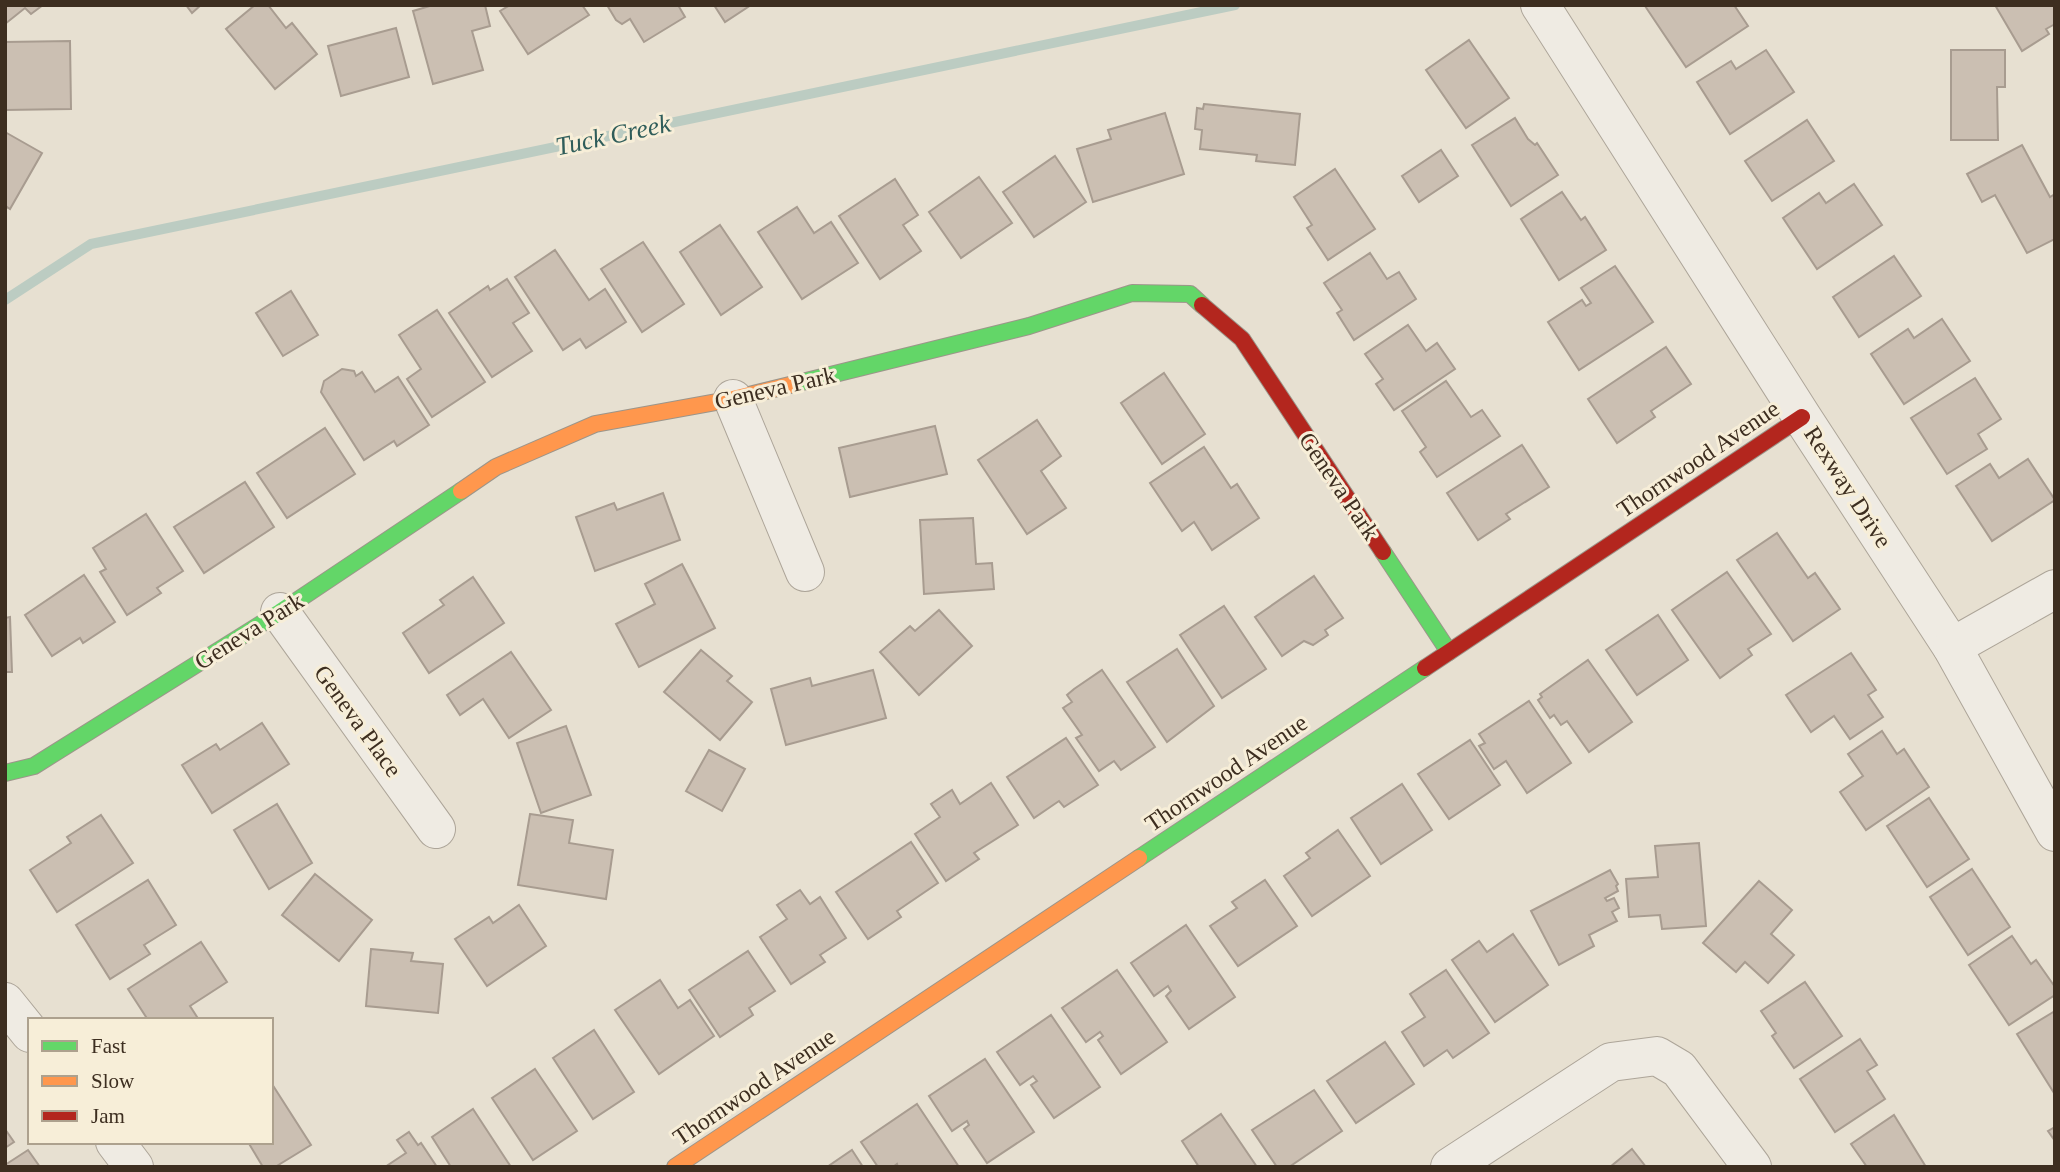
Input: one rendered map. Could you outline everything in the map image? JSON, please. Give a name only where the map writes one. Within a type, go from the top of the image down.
[{"type":"street","name":"Rexway Drive","points":[[1540,5],[1952,647],[2055,832]]},
{"type":"street","name":"Geneva Park","points":[[5,773],[34,766],[280,612],[496,467],[595,424],[733,399],[1029,326],[1132,293],[1190,294],[1242,339],[1449,652]]},
{"type":"street","points":[[733,399],[805,572]]},
{"type":"street","name":"Thornwood Avenue","points":[[675,1167],[1802,417]]},
{"type":"street","points":[[1952,647],[2055,589]]},
{"type":"street","name":"Geneva Place","points":[[280,612],[436,830]]},
{"type":"street","points":[[5,1002],[28,1031]]},
{"type":"street","points":[[1450,1167],[1611,1062],[1657,1056],[1679,1069],[1752,1167]]},
{"type":"street","points":[[117,1144],[134,1167]]},
{"type":"building","points":[[5,5],[43,5],[31,14],[25,8],[5,24]]},
{"type":"building","points":[[186,5],[201,5],[192,13]]},
{"type":"building","points":[[255,5],[268,5],[286,28],[292,23],[317,54],[275,89],[226,29]]},
{"type":"building","points":[[433,5],[485,5],[490,26],[472,31],[483,70],[433,84],[413,11]]},
{"type":"building","points":[[510,5],[582,5],[589,15],[528,54],[500,11]]},
{"type":"building","points":[[607,5],[678,5],[685,17],[644,42],[630,19],[622,24],[616,20]]},
{"type":"building","points":[[714,5],[751,5],[725,22]]},
{"type":"building","points":[[1734,5],[1748,26],[1686,67],[1645,6]]},
{"type":"building","points":[[1995,5],[2055,5],[2055,24],[2046,29],[2049,34],[2022,51]]},
{"type":"building","points":[[396,28],[409,77],[341,96],[328,46]]},
{"type":"building","points":[[1469,40],[1509,98],[1466,128],[1426,70]]},
{"type":"building","points":[[70,41],[71,109],[5,110],[5,42]]},
{"type":"building","points":[[1766,50],[1794,92],[1730,134],[1697,82],[1731,61],[1736,69]]},
{"type":"building","points":[[1951,50],[2005,50],[2005,87],[1997,87],[1998,140],[1951,140]]},
{"type":"building","points":[[1204,104],[1300,114],[1295,165],[1256,161],[1257,155],[1200,149],[1202,130],[1195,129],[1197,108],[1203,109]]},
{"type":"building","points":[[1165,113],[1184,174],[1093,202],[1077,149],[1111,139],[1108,130]]},
{"type":"building","points":[[1515,118],[1528,139],[1535,145],[1537,143],[1558,175],[1511,206],[1472,145]]},
{"type":"building","points":[[1807,120],[1834,161],[1772,201],[1745,161]]},
{"type":"building","points":[[5,132],[42,153],[10,209],[7,207],[5,211]]},
{"type":"building","points":[[2022,145],[2050,197],[2055,194],[2055,239],[2027,253],[1995,195],[1982,202],[1967,174]]},
{"type":"building","points":[[1441,150],[1458,176],[1419,202],[1402,176]]},
{"type":"building","points":[[1055,156],[1086,202],[1034,237],[1003,192]]},
{"type":"building","points":[[1335,169],[1375,229],[1328,260],[1307,228],[1312,225],[1294,197]]},
{"type":"building","points":[[979,177],[1012,223],[961,258],[929,212]]},
{"type":"building","points":[[895,179],[918,215],[903,225],[921,251],[880,279],[839,216]]},
{"type":"building","points":[[1854,184],[1882,225],[1817,269],[1783,218],[1819,193],[1826,203]]},
{"type":"building","points":[[1562,192],[1581,220],[1585,217],[1606,250],[1559,280],[1521,219]]},
{"type":"building","points":[[797,207],[814,233],[831,222],[858,263],[802,299],[758,232]]},
{"type":"building","points":[[720,225],[762,287],[721,315],[680,252]]},
{"type":"building","points":[[643,242],[684,304],[642,332],[601,269]]},
{"type":"building","points":[[555,250],[589,300],[605,289],[626,322],[586,348],[580,339],[563,350],[515,277]]},
{"type":"building","points":[[1370,253],[1387,279],[1399,272],[1416,299],[1354,340],[1337,313],[1342,310],[1324,283]]},
{"type":"building","points":[[1894,256],[1921,296],[1859,337],[1833,297]]},
{"type":"building","points":[[1615,266],[1653,322],[1579,370],[1548,322],[1582,300],[1586,306],[1591,303],[1581,288]]},
{"type":"building","points":[[507,279],[529,313],[513,323],[532,351],[492,377],[449,313],[488,286],[490,290]]},
{"type":"building","points":[[291,291],[318,335],[283,356],[256,313]]},
{"type":"building","points":[[437,310],[485,382],[432,417],[407,379],[421,369],[399,335]]},
{"type":"building","points":[[1942,319],[1970,361],[1904,404],[1871,354],[1908,329],[1914,338]]},
{"type":"building","points":[[1408,325],[1426,351],[1437,343],[1455,369],[1394,410],[1376,384],[1383,379],[1365,354]]},
{"type":"building","points":[[1666,347],[1691,384],[1651,411],[1655,417],[1617,443],[1588,399]]},
{"type":"building","points":[[342,369],[354,371],[356,376],[362,372],[375,392],[398,377],[429,425],[397,446],[394,441],[364,460],[321,392],[324,381]]},
{"type":"building","points":[[1164,373],[1205,434],[1162,464],[1121,403]]},
{"type":"building","points":[[1975,378],[2001,419],[1978,434],[1987,449],[1947,474],[1911,418]]},
{"type":"building","points":[[1446,381],[1471,417],[1482,410],[1500,436],[1437,477],[1420,452],[1426,447],[1402,411]]},
{"type":"building","points":[[1037,420],[1061,456],[1041,471],[1066,508],[1027,534],[978,460]]},
{"type":"building","points":[[935,426],[947,474],[850,497],[839,448]]},
{"type":"building","points":[[325,428],[355,474],[287,518],[257,473]]},
{"type":"building","points":[[1522,445],[1549,487],[1506,514],[1510,519],[1478,540],[1447,493]]},
{"type":"building","points":[[1204,447],[1231,488],[1237,484],[1259,518],[1212,550],[1194,522],[1182,531],[1150,483]]},
{"type":"building","points":[[2028,459],[2055,500],[1992,541],[1956,486],[1990,464],[1999,478]]},
{"type":"building","points":[[245,482],[274,527],[204,573],[174,527]]},
{"type":"building","points":[[663,493],[680,540],[595,571],[576,517],[614,503],[617,510]]},
{"type":"building","points":[[146,514],[183,571],[157,588],[161,593],[127,615],[100,572],[106,569],[93,548]]},
{"type":"building","points":[[973,518],[976,564],[992,563],[994,589],[924,594],[920,520]]},
{"type":"building","points":[[1777,533],[1808,578],[1815,573],[1840,609],[1793,641],[1737,560]]},
{"type":"building","points":[[682,564],[715,628],[639,667],[616,624],[655,604],[645,584]]},
{"type":"building","points":[[1727,572],[1771,634],[1748,649],[1752,655],[1720,678],[1672,610]]},
{"type":"building","points":[[84,575],[115,622],[83,643],[80,638],[52,656],[25,615]]},
{"type":"building","points":[[1314,576],[1343,618],[1325,630],[1328,635],[1313,645],[1304,641],[1282,656],[1255,617]]},
{"type":"building","points":[[473,577],[504,623],[429,673],[403,633],[444,605],[440,600]]},
{"type":"building","points":[[1224,606],[1266,669],[1222,698],[1180,635]]},
{"type":"building","points":[[939,610],[972,646],[919,695],[880,652],[910,626],[915,631]]},
{"type":"building","points":[[1658,615],[1688,660],[1637,695],[1606,650]]},
{"type":"building","points":[[10,617],[12,672],[5,672],[5,618]]},
{"type":"building","points":[[1177,649],[1214,706],[1167,742],[1127,682]]},
{"type":"building","points":[[701,650],[732,676],[727,681],[752,702],[720,740],[664,692]]},
{"type":"building","points":[[511,652],[551,710],[509,738],[483,699],[460,715],[447,695]]},
{"type":"building","points":[[1851,653],[1876,690],[1868,695],[1883,717],[1850,739],[1834,716],[1811,732],[1786,695]]},
{"type":"building","points":[[1588,660],[1632,722],[1589,752],[1567,721],[1561,725],[1554,715],[1550,718],[1538,700],[1542,697],[1540,694]]},
{"type":"building","points":[[873,670],[886,718],[786,745],[771,689],[810,678],[812,686]]},
{"type":"building","points":[[1102,670],[1155,747],[1121,770],[1114,761],[1099,771],[1076,738],[1082,735],[1063,708],[1072,702],[1067,695]]},
{"type":"building","points":[[1529,701],[1571,763],[1527,793],[1506,761],[1494,769],[1479,746],[1485,743],[1479,734]]},
{"type":"building","points":[[262,723],[289,764],[212,813],[182,765],[216,744],[220,750]]},
{"type":"building","points":[[566,726],[591,795],[541,813],[517,743]]},
{"type":"building","points":[[1882,731],[1897,754],[1904,749],[1929,787],[1866,830],[1840,792],[1863,776],[1848,754]]},
{"type":"building","points":[[1066,738],[1098,785],[1064,807],[1059,801],[1034,818],[1007,777]]},
{"type":"building","points":[[1470,740],[1500,785],[1449,819],[1418,774]]},
{"type":"building","points":[[709,750],[745,769],[722,811],[686,791]]},
{"type":"building","points":[[991,783],[1018,825],[974,853],[979,859],[946,881],[915,834],[940,817],[931,804],[952,790],[960,804]]},
{"type":"building","points":[[1402,784],[1432,830],[1381,864],[1351,818]]},
{"type":"building","points":[[1929,798],[1969,859],[1927,887],[1887,826]]},
{"type":"building","points":[[277,804],[312,863],[269,889],[234,830]]},
{"type":"building","points":[[530,814],[573,820],[569,843],[613,850],[606,899],[518,885]]},
{"type":"building","points":[[101,815],[133,863],[57,912],[30,870],[71,843],[67,837]]},
{"type":"building","points":[[1338,830],[1370,876],[1312,916],[1284,876],[1310,858],[1306,853]]},
{"type":"building","points":[[911,842],[938,883],[897,911],[901,917],[868,939],[836,892]]},
{"type":"building","points":[[1699,843],[1706,926],[1662,929],[1660,915],[1629,917],[1626,879],[1658,877],[1655,846]]},
{"type":"building","points":[[1972,869],[2010,927],[1968,955],[1930,897]]},
{"type":"building","points":[[1610,870],[1618,884],[1618,891],[1605,898],[1607,901],[1614,898],[1619,908],[1612,912],[1617,921],[1589,935],[1594,946],[1559,965],[1531,911]]},
{"type":"building","points":[[315,874],[372,920],[339,961],[282,915]]},
{"type":"building","points":[[148,880],[176,925],[144,945],[150,954],[110,979],[76,925]]},
{"type":"building","points":[[1265,880],[1297,926],[1238,966],[1210,926],[1237,908],[1232,902]]},
{"type":"building","points":[[1759,881],[1792,910],[1771,934],[1794,955],[1768,983],[1745,962],[1736,972],[1703,943]]},
{"type":"building","points":[[800,890],[810,904],[820,897],[846,938],[820,955],[825,962],[791,984],[760,937],[787,919],[777,905]]},
{"type":"building","points":[[519,905],[546,946],[487,986],[455,939],[489,917],[493,923]]},
{"type":"building","points":[[1186,925],[1235,997],[1189,1029],[1166,996],[1171,991],[1168,986],[1154,996],[1131,963]]},
{"type":"building","points":[[1513,934],[1548,985],[1495,1022],[1452,960],[1479,941],[1487,952]]},
{"type":"building","points":[[2012,936],[2031,964],[2036,960],[2055,987],[2055,995],[2009,1025],[1969,965]]},
{"type":"building","points":[[201,942],[227,982],[190,1006],[198,1018],[147,1018],[128,989]]},
{"type":"building","points":[[371,949],[413,953],[411,961],[443,964],[438,1013],[366,1006]]},
{"type":"building","points":[[748,951],[775,991],[749,1008],[753,1015],[720,1037],[689,990]]},
{"type":"building","points":[[1117,970],[1167,1042],[1121,1074],[1098,1040],[1103,1036],[1100,1032],[1086,1042],[1062,1008]]},
{"type":"building","points":[[1446,970],[1489,1033],[1453,1058],[1447,1050],[1424,1066],[1402,1032],[1425,1017],[1410,994]]},
{"type":"building","points":[[660,980],[678,1008],[690,1000],[714,1036],[659,1074],[615,1010]]},
{"type":"building","points":[[1805,982],[1842,1036],[1794,1068],[1772,1036],[1776,1033],[1761,1011]]},
{"type":"building","points":[[2055,1011],[2055,1093],[2054,1093],[2017,1034]]},
{"type":"building","points":[[1051,1015],[1100,1087],[1054,1118],[1031,1085],[1037,1081],[1033,1076],[1020,1085],[997,1052]]},
{"type":"building","points":[[594,1030],[634,1092],[593,1119],[553,1058]]},
{"type":"building","points":[[1860,1039],[1877,1065],[1867,1071],[1885,1099],[1835,1132],[1800,1079]]},
{"type":"building","points":[[1385,1042],[1414,1084],[1356,1123],[1327,1081]]},
{"type":"building","points":[[985,1059],[1034,1132],[987,1163],[964,1129],[969,1125],[967,1121],[952,1131],[929,1096]]},
{"type":"building","points":[[535,1069],[577,1131],[533,1160],[492,1098]]},
{"type":"building","points":[[273,1086],[311,1145],[275,1167],[263,1167],[249,1144],[273,1144]]},
{"type":"building","points":[[1314,1090],[1342,1131],[1289,1167],[1277,1167],[1252,1130]]},
{"type":"building","points":[[917,1104],[959,1167],[898,1167],[897,1164],[893,1167],[878,1167],[861,1142]]},
{"type":"building","points":[[473,1109],[511,1167],[451,1167],[432,1137]]},
{"type":"building","points":[[1221,1114],[1257,1167],[1199,1167],[1182,1141]]},
{"type":"building","points":[[1894,1115],[1926,1167],[1867,1167],[1851,1144]]},
{"type":"building","points":[[2055,1127],[2055,1141],[2048,1131]]},
{"type":"building","points":[[5,1129],[14,1142],[5,1148]]},
{"type":"building","points":[[409,1132],[418,1145],[421,1143],[437,1167],[385,1167],[406,1153],[397,1140]]},
{"type":"building","points":[[1632,1149],[1646,1167],[1610,1167]]},
{"type":"building","points":[[28,1150],[40,1167],[5,1167],[5,1165]]},
{"type":"building","points":[[852,1150],[863,1167],[827,1167]]},
{"type":"waterway","name":"Tuck Creek","points":[[5,300],[91,244],[1235,5]]},
{"type":"traffic: fast","points":[[794,384],[1029,326],[1132,293],[1190,294],[1202,305]]},
{"type":"traffic: fast","points":[[5,773],[34,766],[280,612],[461,491]]},
{"type":"traffic: fast","points":[[1383,552],[1449,652]]},
{"type":"traffic: fast","points":[[1139,858],[1425,668]]},
{"type":"traffic: slow","points":[[461,491],[496,467],[595,424],[733,399],[794,384]]},
{"type":"traffic: slow","points":[[675,1167],[1139,858]]},
{"type":"traffic: jam","points":[[1202,305],[1242,339],[1383,552]]},
{"type":"traffic: jam","points":[[1425,668],[1802,417]]}]
